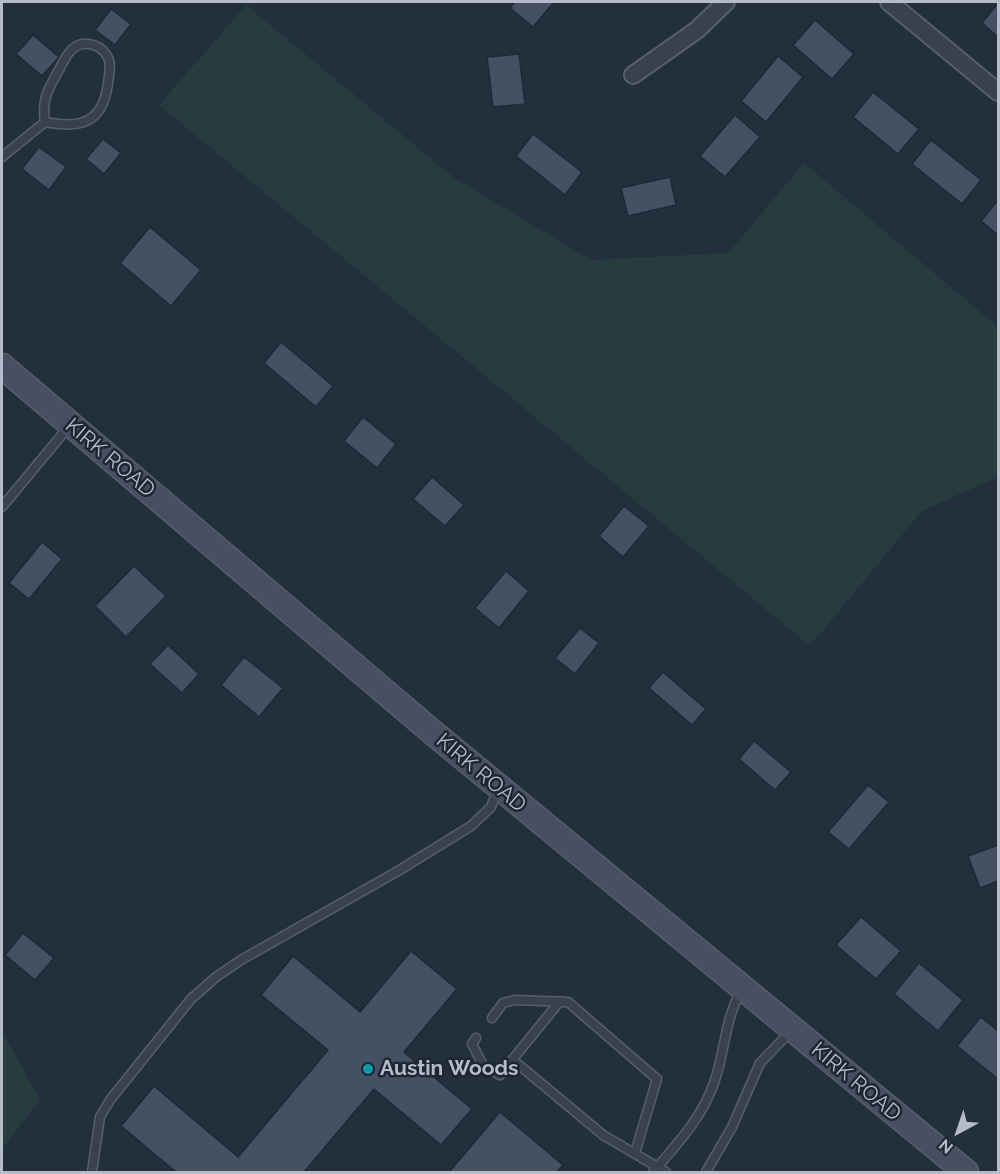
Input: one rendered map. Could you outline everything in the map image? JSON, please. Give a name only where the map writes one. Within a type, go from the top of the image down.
[{"type":"street","points":[[633,75],[697,30],[726,2]]},
{"type":"street","points":[[889,2],[999,92]]},
{"type":"street","name":"KIRK ROAD","points":[[2,366],[499,788],[966,1173]]},
{"type":"lane","points":[[2,157],[45,122],[62,125],[82,123],[96,115],[106,100],[110,69],[108,57],[100,47],[87,43],[75,47],[65,58],[42,106],[45,122]]},
{"type":"lane","points":[[2,507],[71,425]]},
{"type":"lane","points":[[92,1173],[100,1117],[110,1100],[191,999],[241,960],[398,871],[471,826],[491,807],[499,788]]},
{"type":"lane","points":[[513,1060],[603,1136],[659,1171],[707,1104],[716,1077],[733,1004],[743,988]]},
{"type":"lane","points":[[492,1018],[503,1004],[515,1000],[567,1002],[657,1079],[635,1154]]},
{"type":"lane","points":[[476,1038],[472,1044],[484,1067],[500,1075],[560,1000]]},
{"type":"lane","points":[[706,1173],[732,1127],[760,1063],[793,1029]]},
{"type":"green space","points":[[246,5],[453,177],[591,260],[728,253],[804,163],[998,327],[998,477],[922,511],[810,646],[159,105]]},
{"type":"green space","points":[[2,1030],[40,1100],[2,1149]]},
{"type":"building","points":[[515,2],[554,2],[533,27],[510,8]]},
{"type":"building","points":[[998,3],[998,37],[982,23]]},
{"type":"building","points":[[111,9],[131,24],[115,45],[95,30]]},
{"type":"building","points":[[815,20],[854,54],[832,79],[793,45]]},
{"type":"building","points":[[33,35],[59,57],[42,76],[16,54]]},
{"type":"building","points":[[519,54],[525,104],[493,107],[487,57]]},
{"type":"building","points":[[778,56],[803,77],[766,122],[741,101]]},
{"type":"building","points":[[873,92],[919,129],[898,154],[853,117]]},
{"type":"building","points":[[735,115],[760,137],[725,177],[700,156]]},
{"type":"building","points":[[533,134],[582,172],[565,195],[516,156]]},
{"type":"building","points":[[103,139],[121,153],[104,174],[86,159]]},
{"type":"building","points":[[931,140],[981,180],[962,204],[912,164]]},
{"type":"building","points":[[39,147],[66,167],[49,190],[22,169]]},
{"type":"building","points":[[670,177],[676,205],[628,216],[621,188]]},
{"type":"building","points":[[998,200],[998,235],[981,221]]},
{"type":"building","points":[[150,227],[201,270],[171,306],[120,263]]},
{"type":"building","points":[[281,342],[333,386],[316,407],[264,363]]},
{"type":"building","points":[[363,417],[396,444],[377,468],[344,441]]},
{"type":"building","points":[[432,477],[464,505],[445,526],[413,499]]},
{"type":"building","points":[[624,506],[649,526],[623,557],[599,536]]},
{"type":"building","points":[[42,542],[62,559],[29,599],[9,583]]},
{"type":"building","points":[[134,566],[166,596],[126,637],[95,606]]},
{"type":"building","points":[[506,571],[529,591],[499,628],[475,608]]},
{"type":"building","points":[[580,628],[599,643],[575,674],[555,658]]},
{"type":"building","points":[[168,645],[199,674],[182,693],[150,664]]},
{"type":"building","points":[[244,657],[283,688],[259,717],[221,685]]},
{"type":"building","points":[[663,672],[706,709],[692,725],[649,688]]},
{"type":"building","points":[[754,741],[791,772],[775,790],[739,759]]},
{"type":"building","points":[[868,785],[889,802],[849,849],[828,832]]},
{"type":"building","points":[[998,845],[998,881],[980,888],[968,856]]},
{"type":"building","points":[[861,917],[901,951],[876,979],[836,945]]},
{"type":"building","points":[[23,933],[54,958],[35,980],[5,955]]},
{"type":"building","name":"Austin Woods","points":[[411,951],[457,989],[404,1052],[472,1109],[441,1145],[374,1089],[304,1172],[176,1172],[121,1126],[154,1086],[238,1157],[328,1050],[261,995],[293,956],[360,1012]]},
{"type":"building","points":[[919,963],[963,1000],[938,1031],[894,994]]},
{"type":"building","points":[[981,1017],[998,1031],[998,1079],[957,1046]]},
{"type":"building","name":"Austin Woods","points":[[500,1112],[563,1165],[557,1172],[449,1172]]},
{"type":"place","name":"Austin Woods","points":[[368,1069]]}]
